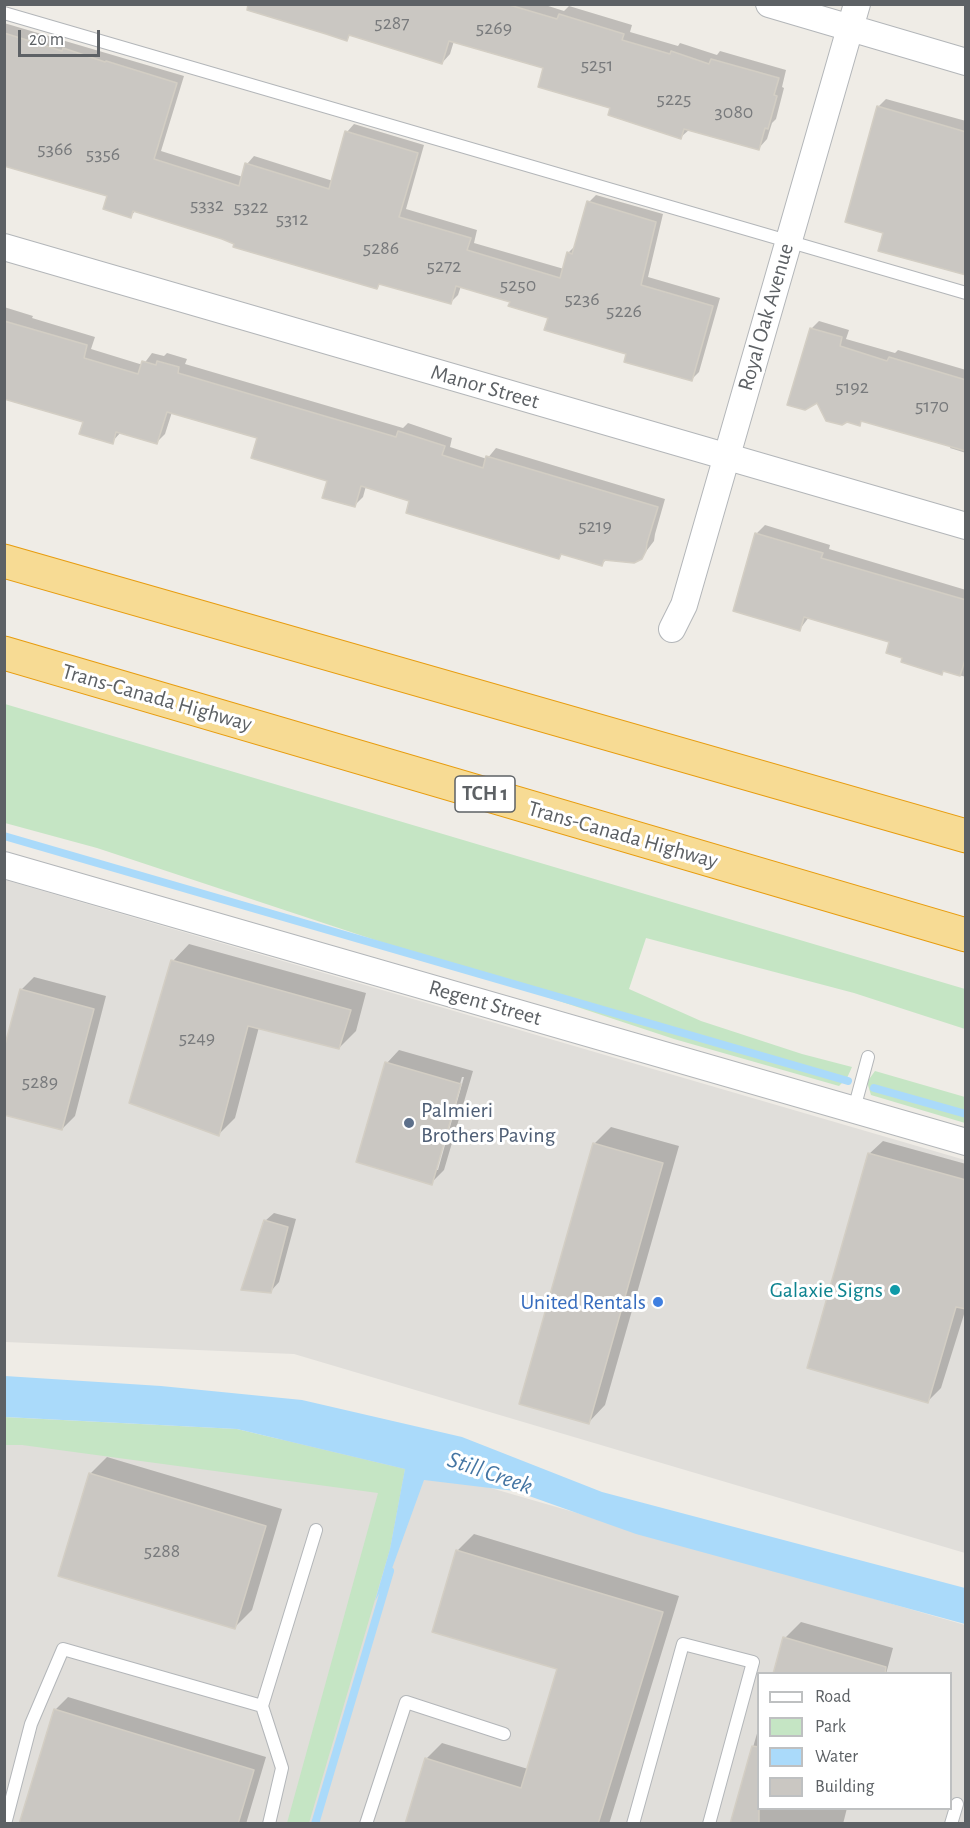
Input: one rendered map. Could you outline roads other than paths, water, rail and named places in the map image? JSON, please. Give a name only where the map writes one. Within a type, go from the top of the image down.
[{"type":"highway","points":[[4,561],[966,836]]},
{"type":"highway","name":"Trans-Canada Highway","points":[[4,653],[966,935]]},
{"type":"street","points":[[769,4],[853,16],[966,62]]},
{"type":"street","name":"Royal Oak Avenue","points":[[672,629],[684,605],[853,16]]},
{"type":"street","name":"Manor Street","points":[[4,248],[966,526]]},
{"type":"street","name":"Regent Street","points":[[4,865],[966,1142]]},
{"type":"lane","points":[[4,13],[966,293]]},
{"type":"lane","points":[[854,1109],[868,1057]]},
{"type":"lane","points":[[269,1824],[282,1768],[262,1706],[316,1530]]},
{"type":"lane","points":[[633,1824],[683,1644],[753,1662],[709,1824]]},
{"type":"lane","points":[[5,1824],[31,1724],[63,1649],[262,1706]]},
{"type":"lane","points":[[366,1824],[405,1702],[504,1734]]},
{"type":"lane","points":[[951,1824],[957,1804]]},
{"type":"water","name":"Still Creek","points":[[5,1376],[161,1386],[302,1400],[462,1437],[602,1492],[965,1588],[965,1624],[636,1534],[515,1491],[424,1480],[390,1574],[375,1601],[390,1549],[405,1469],[237,1429],[5,1417]]},
{"type":"waterway","points":[[4,836],[848,1081]]},
{"type":"waterway","points":[[874,1088],[966,1114]]},
{"type":"waterway","points":[[315,1824],[390,1571]]},
{"type":"place","name":"Palmieri Brothers Paving","points":[[409,1123]]},
{"type":"place","name":"Galaxie Signs","points":[[895,1290]]},
{"type":"place","name":"United Rentals","points":[[658,1302]]}]
